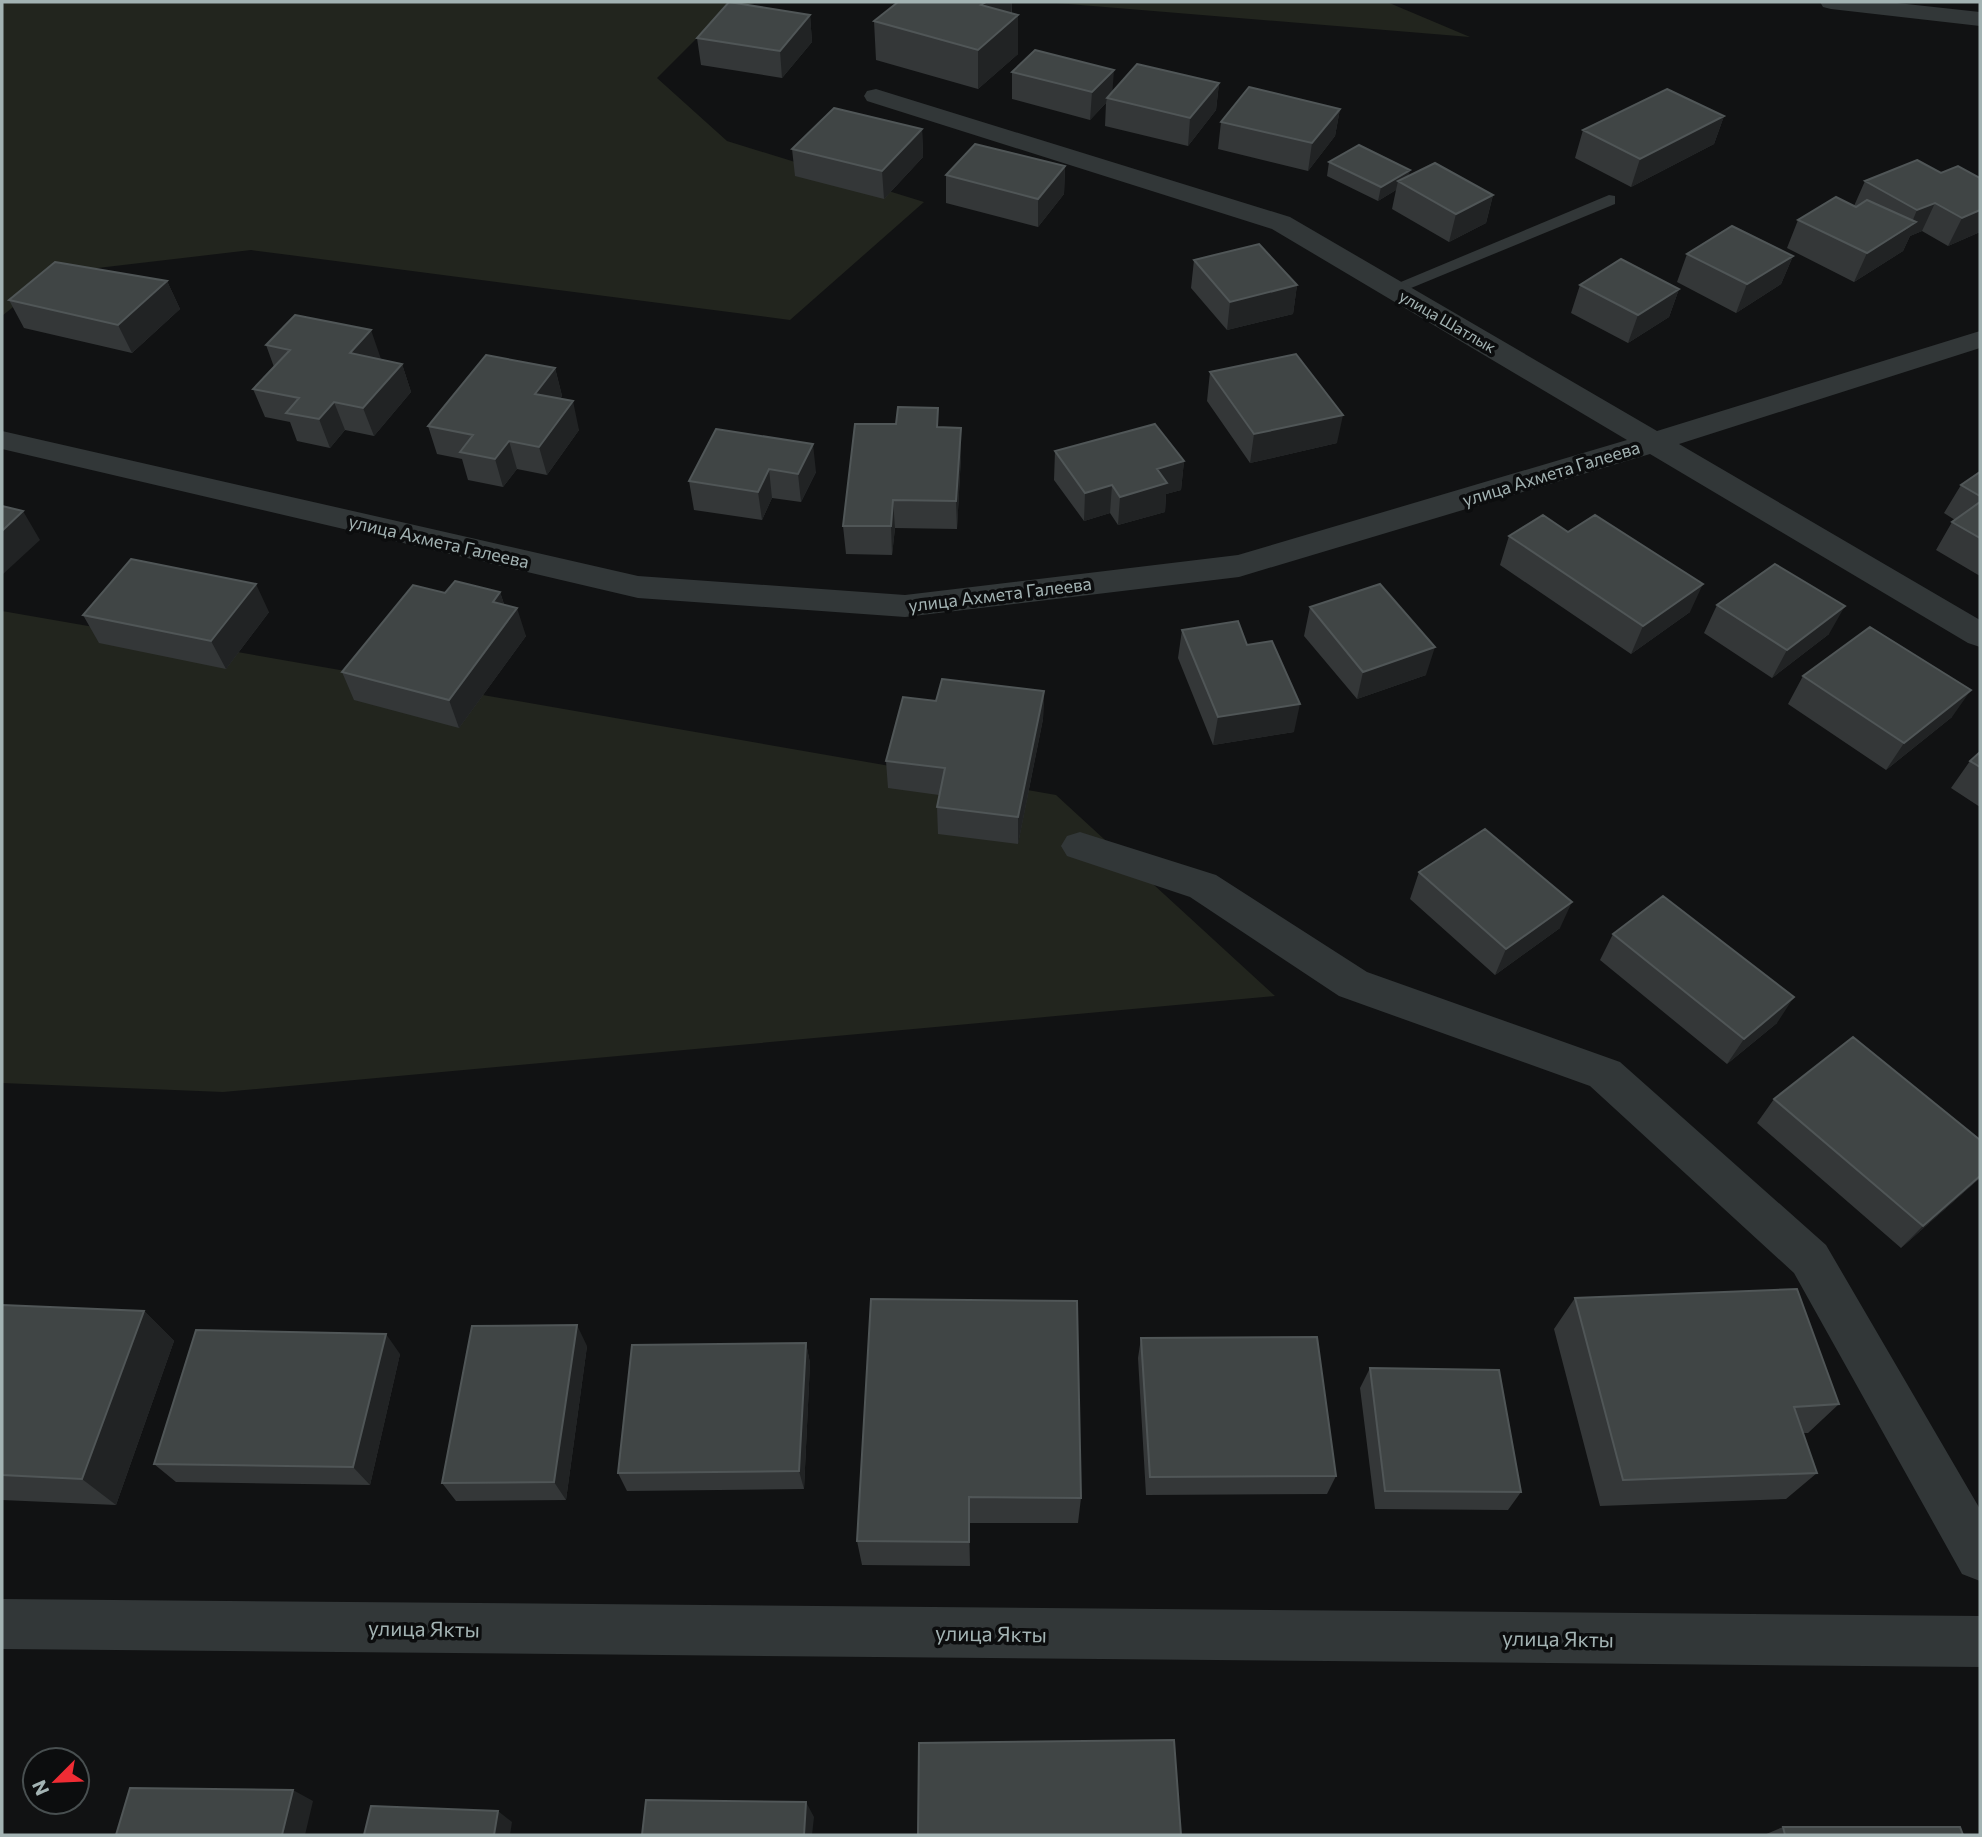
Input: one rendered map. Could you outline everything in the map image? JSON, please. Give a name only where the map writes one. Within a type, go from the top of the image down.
[{"type":"street","points":[[1831,2],[1980,19]]},
{"type":"street","name":"улица Шатлык","points":[[876,96],[1281,223],[1980,635]]},
{"type":"street","name":"улица Ахмета Галеева","points":[[2,440],[638,587],[905,606],[1239,566],[1655,442],[1980,339]]},
{"type":"street","points":[[1080,846],[1203,886],[1353,984],[1605,1074],[1810,1259],[1980,1556]]},
{"type":"street","name":"улица Якты","points":[[2,1624],[1980,1642]]},
{"type":"lane","points":[[1393,289],[1609,200]]},
{"type":"shaded area","points":[[2,2],[760,2],[726,9],[657,78],[727,141],[924,202],[790,320],[251,250],[55,273],[2,316]]},
{"type":"shaded area","points":[[1044,2],[1387,2],[1470,37]]},
{"type":"shaded area","points":[[2,611],[1056,795],[1275,996],[223,1092],[2,1083]]},
{"type":"building","points":[[729,2],[810,15],[780,51],[697,38]]},
{"type":"building","points":[[898,2],[986,2],[981,5],[1018,15],[978,50],[874,21]]},
{"type":"building","points":[[1035,50],[1114,70],[1092,92],[1012,72]]},
{"type":"building","points":[[1137,64],[1219,83],[1190,118],[1107,98]]},
{"type":"building","points":[[1249,87],[1340,109],[1312,143],[1221,122]]},
{"type":"building","points":[[1667,89],[1724,116],[1640,159],[1583,130]]},
{"type":"building","points":[[834,108],[922,129],[882,171],[792,149]]},
{"type":"building","points":[[975,144],[1065,166],[1038,199],[946,175]]},
{"type":"building","points":[[1359,145],[1410,170],[1381,187],[1329,162]]},
{"type":"building","points":[[1917,160],[1941,173],[1958,166],[1980,178],[1980,210],[1962,218],[1935,203],[1917,210],[1865,181]]},
{"type":"building","points":[[1435,163],[1493,195],[1456,214],[1398,181]]},
{"type":"building","points":[[1836,197],[1856,207],[1867,200],[1916,222],[1867,253],[1798,220]]},
{"type":"building","points":[[1732,226],[1793,256],[1747,284],[1687,254]]},
{"type":"building","points":[[1259,244],[1297,285],[1230,302],[1194,260]]},
{"type":"building","points":[[1621,259],[1679,289],[1638,315],[1580,285]]},
{"type":"building","points":[[55,262],[167,281],[118,325],[9,300]]},
{"type":"building","points":[[295,315],[371,330],[350,353],[402,364],[363,408],[334,402],[319,419],[286,413],[299,398],[253,389],[290,350],[266,345]]},
{"type":"building","points":[[1296,354],[1343,415],[1254,434],[1210,372]]},
{"type":"building","points":[[486,355],[555,368],[535,394],[573,401],[539,447],[509,441],[495,459],[460,452],[473,435],[428,426]]},
{"type":"building","points":[[898,407],[938,408],[937,427],[961,428],[956,501],[893,500],[891,526],[843,526],[855,424],[896,424]]},
{"type":"building","points":[[1155,424],[1184,461],[1157,469],[1167,483],[1120,497],[1112,485],[1085,493],[1055,451]]},
{"type":"building","points":[[716,429],[813,444],[798,474],[769,469],[758,492],[689,481]]},
{"type":"building","points":[[1980,472],[1980,496],[1961,485]]},
{"type":"building","points":[[1980,502],[1980,538],[1952,522]]},
{"type":"building","points":[[2,506],[23,511],[2,531]]},
{"type":"building","points":[[1543,515],[1568,532],[1595,515],[1703,584],[1643,626],[1509,536]]},
{"type":"building","points":[[131,559],[256,584],[211,641],[83,615]]},
{"type":"building","points":[[1775,564],[1845,606],[1787,650],[1717,605]]},
{"type":"building","points":[[455,581],[500,592],[493,602],[517,608],[449,700],[342,672],[413,585],[445,593]]},
{"type":"building","points":[[1380,584],[1435,647],[1363,672],[1310,607]]},
{"type":"building","points":[[1238,621],[1247,645],[1272,641],[1300,704],[1218,717],[1182,630]]},
{"type":"building","points":[[1870,627],[1971,690],[1904,743],[1803,676]]},
{"type":"building","points":[[942,679],[1044,691],[1018,817],[937,807],[945,768],[886,761],[903,697],[936,701]]},
{"type":"building","points":[[1980,752],[1980,767],[1970,761]]},
{"type":"building","points":[[1485,829],[1572,902],[1506,949],[1419,872]]},
{"type":"building","points":[[1663,896],[1794,997],[1744,1039],[1613,934]]},
{"type":"building","points":[[1853,1037],[1980,1140],[1980,1176],[1923,1226],[1774,1099]]},
{"type":"building","points":[[1797,1289],[1839,1404],[1794,1407],[1817,1473],[1623,1480],[1575,1298]]},
{"type":"building","points":[[871,1299],[1077,1301],[1081,1498],[969,1497],[969,1542],[857,1541]]},
{"type":"building","points":[[2,1305],[144,1311],[82,1479],[2,1475]]},
{"type":"building","points":[[577,1325],[554,1482],[442,1483],[472,1326]]},
{"type":"building","points":[[196,1330],[386,1334],[353,1467],[154,1464]]},
{"type":"building","points":[[1317,1337],[1336,1476],[1150,1477],[1141,1338]]},
{"type":"building","points":[[806,1343],[799,1471],[618,1473],[632,1345]]},
{"type":"building","points":[[1370,1368],[1499,1370],[1521,1492],[1385,1491]]},
{"type":"building","points":[[1174,1740],[1181,1835],[918,1835],[919,1743]]},
{"type":"building","points":[[130,1788],[293,1790],[282,1835],[116,1835]]},
{"type":"building","points":[[646,1800],[806,1802],[804,1835],[642,1835]]},
{"type":"building","points":[[371,1806],[498,1811],[494,1835],[364,1835]]},
{"type":"building","points":[[1783,1827],[1960,1827],[1963,1835],[1785,1835]]}]
